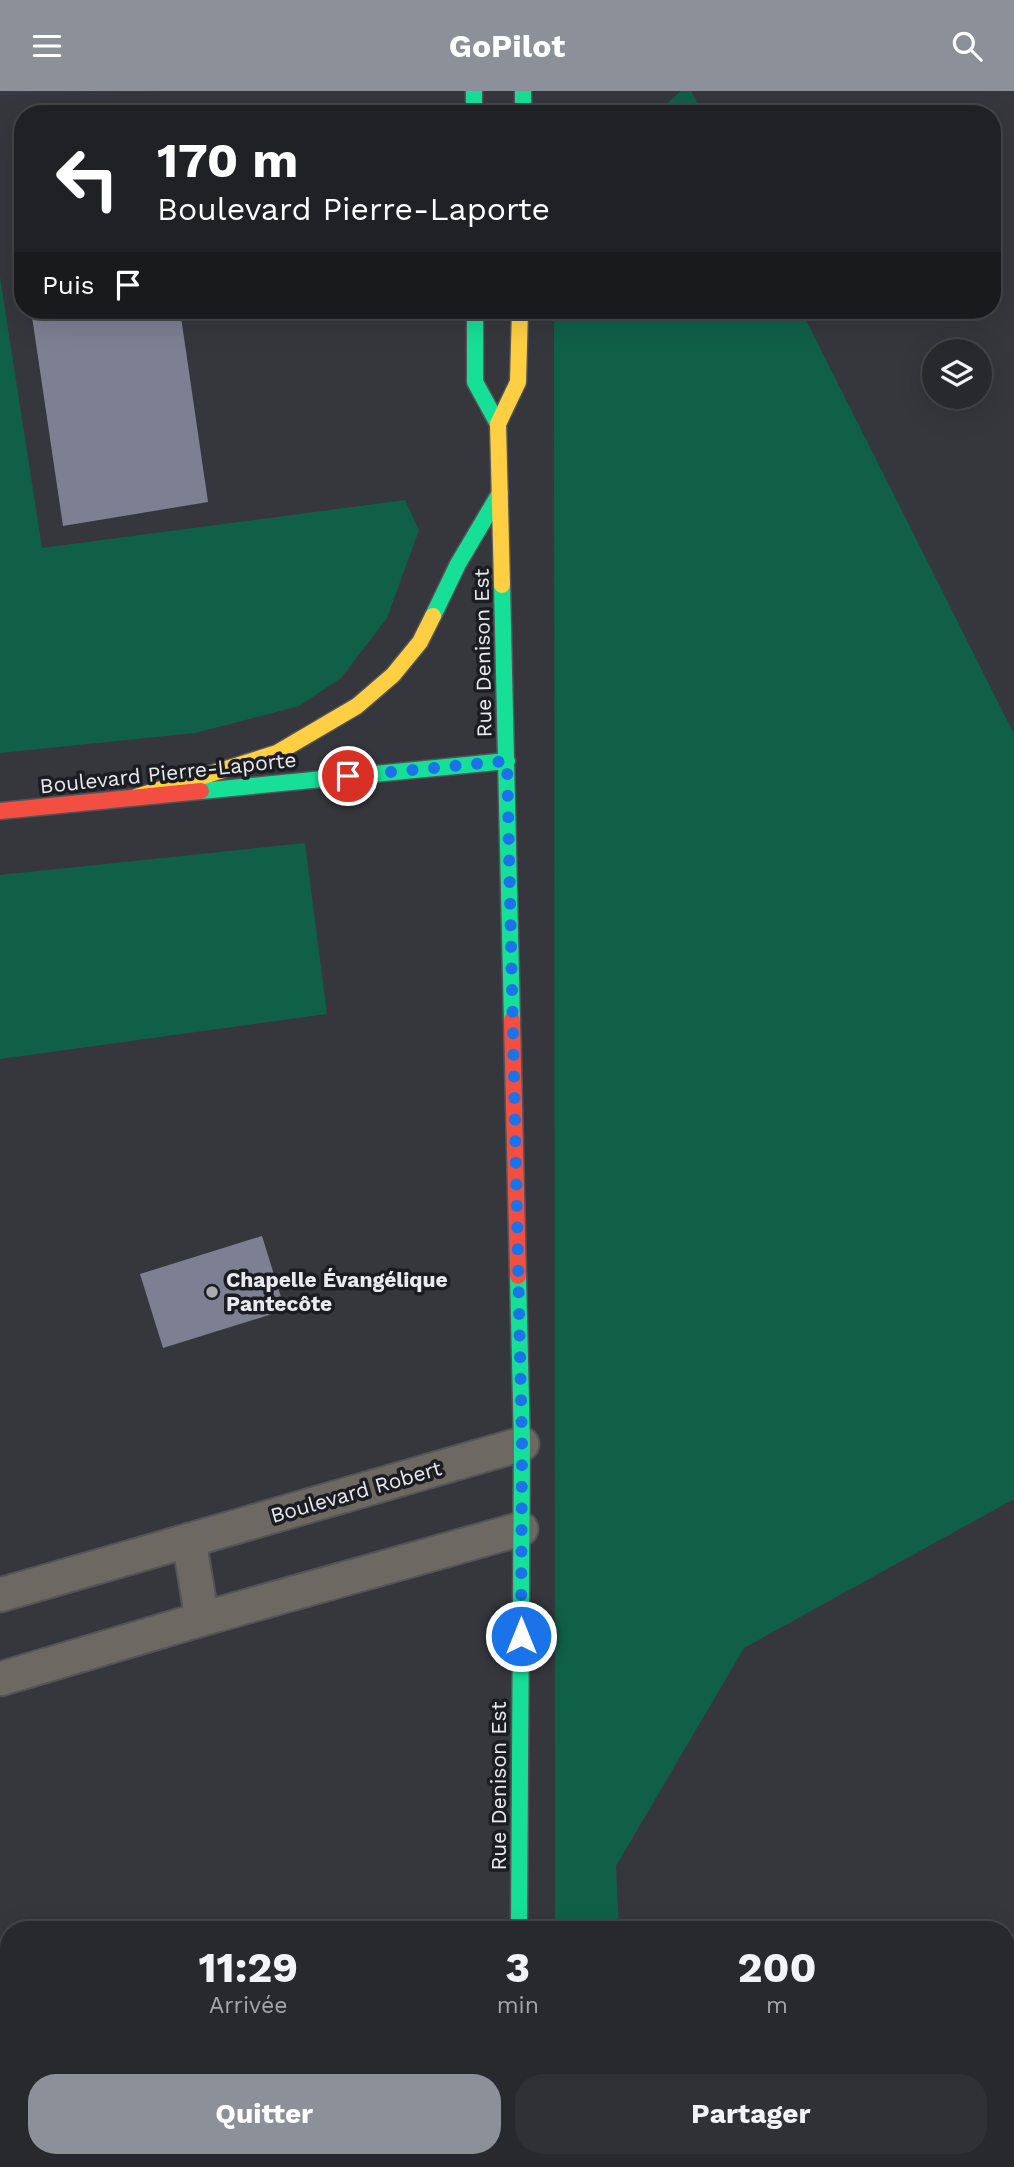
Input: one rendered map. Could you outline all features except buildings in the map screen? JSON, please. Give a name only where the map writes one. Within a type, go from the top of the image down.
[{"type":"main road","name":"Rue Denison Est","points":[[475,319],[475,382],[498,424],[500,493],[522,1444],[519,1921]]},
{"type":"main road","name":"Rue Denison Est","points":[[498,424],[518,382],[520,319]]},
{"type":"main road","points":[[136,797],[277,753],[357,706],[393,675],[420,642],[458,564],[500,493]]},
{"type":"main road","name":"Boulevard Pierre-Laporte","points":[[0,811],[507,761]]},
{"type":"street","name":"Boulevard Robert","points":[[0,1595],[522,1444]]},
{"type":"street","points":[[0,1679],[522,1529]]},
{"type":"street","points":[[189,1541],[202,1619]]},
{"type":"shaded area","points":[[0,91],[171,91],[0,95]]},
{"type":"green space","points":[[681,91],[691,91],[698,105],[666,105]]},
{"type":"green space","points":[[0,277],[42,548],[405,500],[419,530],[387,618],[341,678],[299,706],[195,733],[0,753]]},
{"type":"green space","points":[[554,319],[806,319],[1014,734],[1014,1499],[744,1648],[616,1866],[619,1921],[555,1921]]},
{"type":"green space","points":[[305,843],[327,1014],[0,1059],[0,875]]},
{"type":"traffic: fast","points":[[474,91],[474,105]]},
{"type":"traffic: fast","points":[[523,91],[523,105]]},
{"type":"traffic: fast","points":[[475,319],[475,382],[498,424]]},
{"type":"traffic: fast","points":[[433,616],[458,564],[500,493]]},
{"type":"traffic: fast","points":[[502,585],[512,1020]]},
{"type":"traffic: fast","points":[[201,791],[507,761]]},
{"type":"traffic: fast","points":[[518,1276],[522,1444],[519,1921]]},
{"type":"traffic: slow","points":[[502,585],[498,424],[518,382],[520,319]]},
{"type":"traffic: slow","points":[[136,797],[277,753],[357,706],[393,675],[420,642],[433,616]]},
{"type":"traffic: jam","points":[[0,811],[201,791]]},
{"type":"traffic: jam","points":[[512,1020],[518,1276]]},
{"type":"place","name":"Chapelle Évangélique Pantecôte","points":[[212,1292]]},
{"type":"route","points":[[348,776],[507,761],[522,1444],[521,1636]]}]
